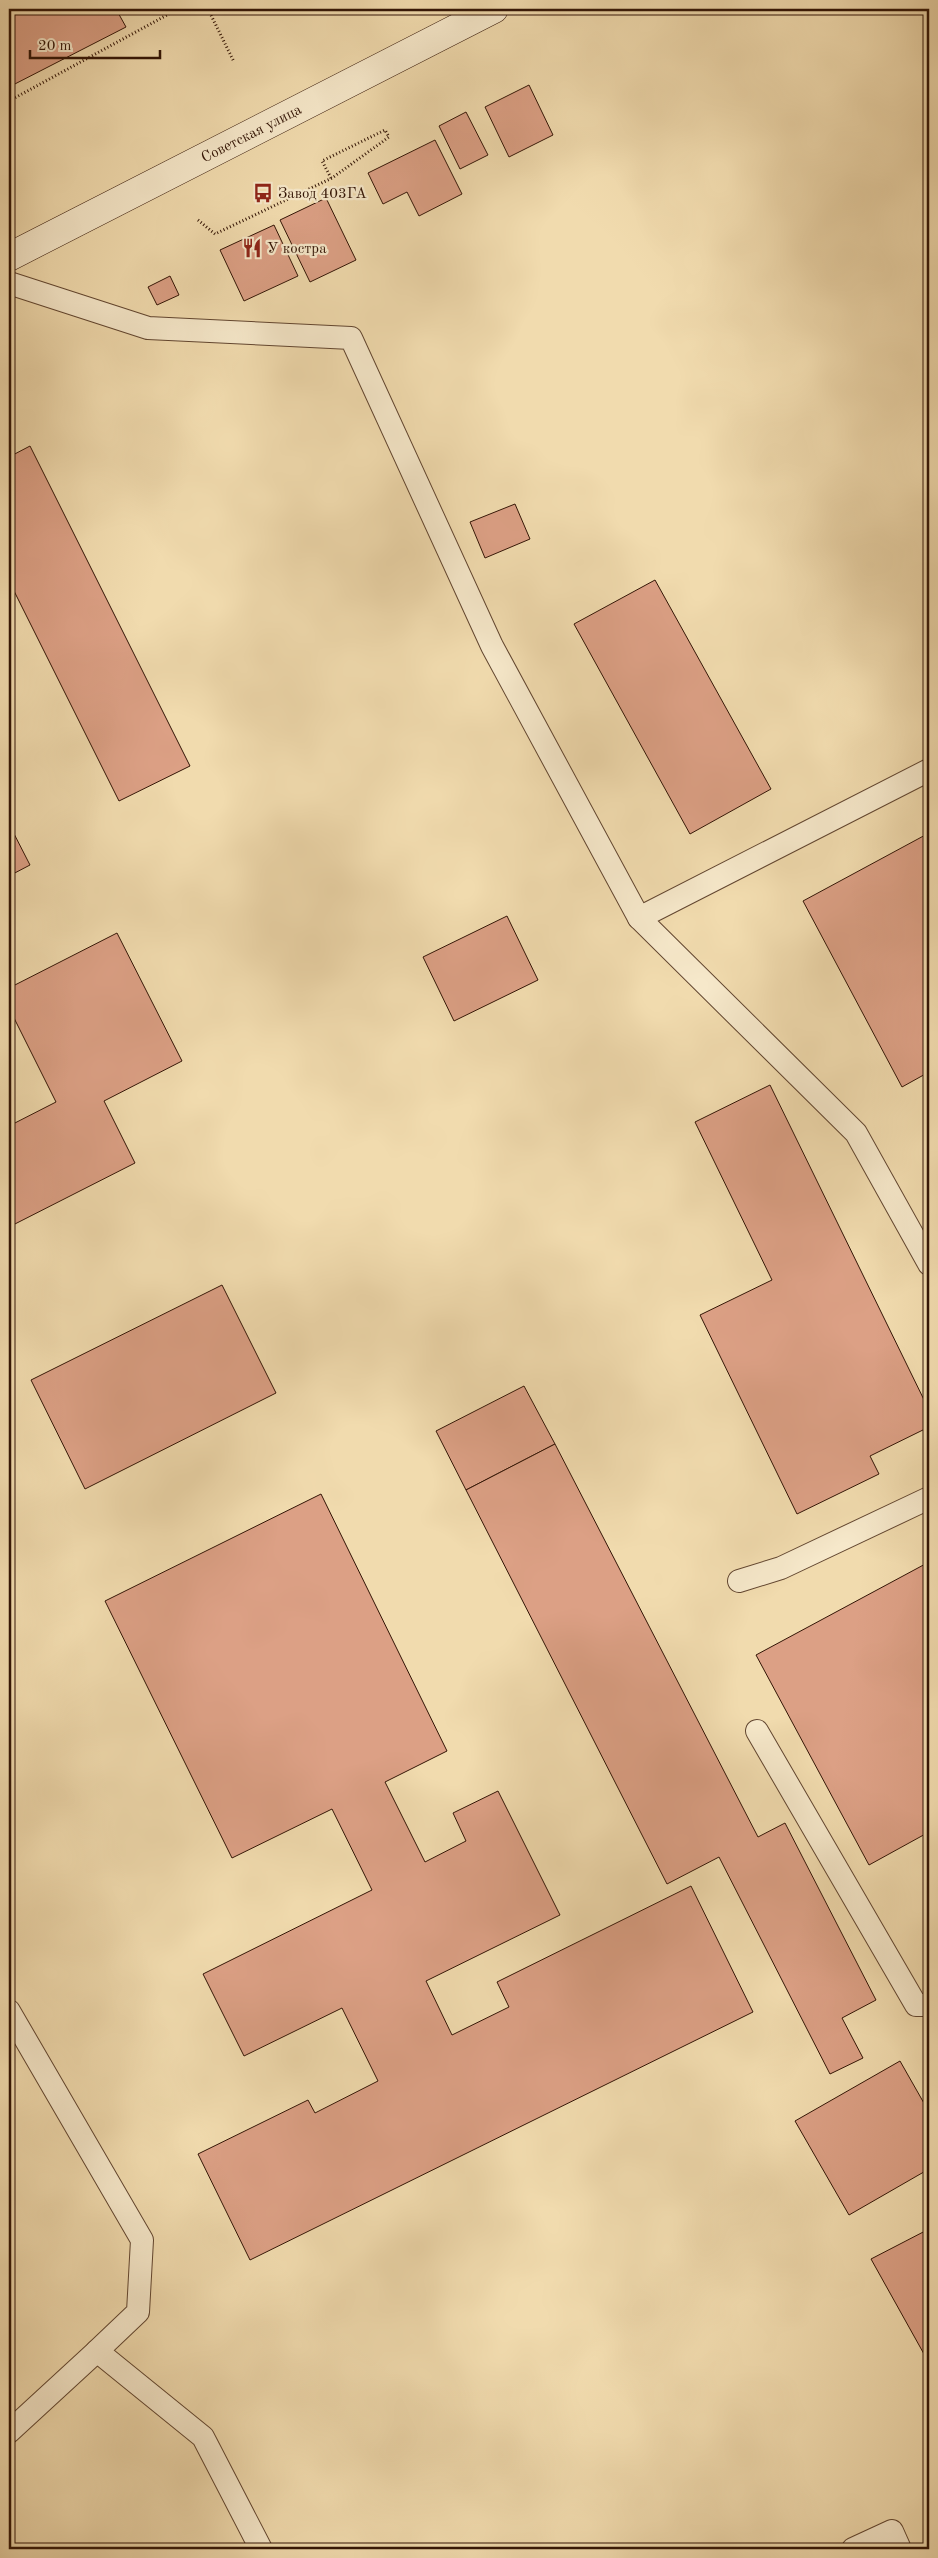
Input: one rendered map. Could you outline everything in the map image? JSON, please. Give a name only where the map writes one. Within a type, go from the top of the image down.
[{"type":"main road","name":"Советская улица","points":[[9,257],[494,9]]},
{"type":"lane","points":[[9,283],[148,328],[351,338],[492,646],[639,918],[856,1132],[929,1264]]},
{"type":"lane","points":[[639,918],[929,770]]},
{"type":"lane","points":[[739,1581],[781,1568],[929,1498]]},
{"type":"lane","points":[[756,1731],[916,2005],[929,2005]]},
{"type":"lane","points":[[9,2011],[142,2240],[138,2312],[9,2432]]},
{"type":"lane","points":[[97,2351],[203,2437],[261,2549]]},
{"type":"lane","points":[[853,2549],[892,2532],[900,2549]]},
{"type":"path","points":[[9,101],[178,9]]},
{"type":"path","points":[[208,9],[234,62]]},
{"type":"path","points":[[198,220],[215,234],[331,178],[389,137],[385,130],[322,160],[331,178]]},
{"type":"building","points":[[9,9],[116,9],[126,27],[9,87]]},
{"type":"building","points":[[529,85],[553,135],[509,157],[485,107]]},
{"type":"building","points":[[466,112],[488,155],[460,169],[439,126]]},
{"type":"building","points":[[435,140],[462,194],[419,216],[407,192],[383,204],[368,173]]},
{"type":"building","points":[[326,198],[356,260],[310,282],[280,220]]},
{"type":"building","points":[[274,225],[298,276],[244,301],[220,250]]},
{"type":"building","points":[[170,276],[179,295],[157,305],[148,287]]},
{"type":"building","points":[[30,446],[190,766],[119,801],[9,581],[9,457]]},
{"type":"building","points":[[515,504],[530,539],[485,558],[470,522]]},
{"type":"building","points":[[655,580],[771,789],[690,834],[574,624]]},
{"type":"building","points":[[9,824],[30,865],[9,876]]},
{"type":"building","points":[[929,833],[929,1072],[902,1087],[803,901]]},
{"type":"building","points":[[507,916],[538,980],[454,1021],[423,957]]},
{"type":"building","points":[[117,933],[182,1061],[104,1101],[135,1163],[9,1227],[9,1126],[56,1102],[9,1008],[9,988]]},
{"type":"building","points":[[770,1085],[929,1410],[929,1427],[870,1456],[879,1474],[797,1514],[700,1315],[772,1280],[695,1122]]},
{"type":"building","points":[[222,1285],[276,1393],[85,1489],[31,1380]]},
{"type":"building","points":[[524,1386],[555,1444],[466,1490],[436,1431]]},
{"type":"building","points":[[555,1444],[758,1837],[785,1823],[876,2000],[842,2018],[863,2058],[830,2074],[719,1857],[667,1884],[466,1490]]},
{"type":"building","points":[[321,1494],[447,1751],[385,1782],[425,1862],[466,1841],[453,1813],[498,1791],[560,1915],[426,1981],[452,2035],[509,2007],[497,1982],[691,1886],[753,2012],[250,2260],[198,2154],[308,2100],[315,2113],[378,2081],[342,2008],[244,2056],[203,1974],[372,1890],[332,1809],[232,1858],[105,1601]]},
{"type":"building","points":[[929,1562],[929,1832],[869,1865],[756,1655]]},
{"type":"building","points":[[900,2061],[929,2112],[929,2169],[849,2215],[795,2121]]},
{"type":"building","points":[[929,2229],[929,2363],[871,2259]]},
{"type":"place","name":"Завод 403ГА","points":[[263,193]]},
{"type":"place","name":"У костра","points":[[252,248]]}]
